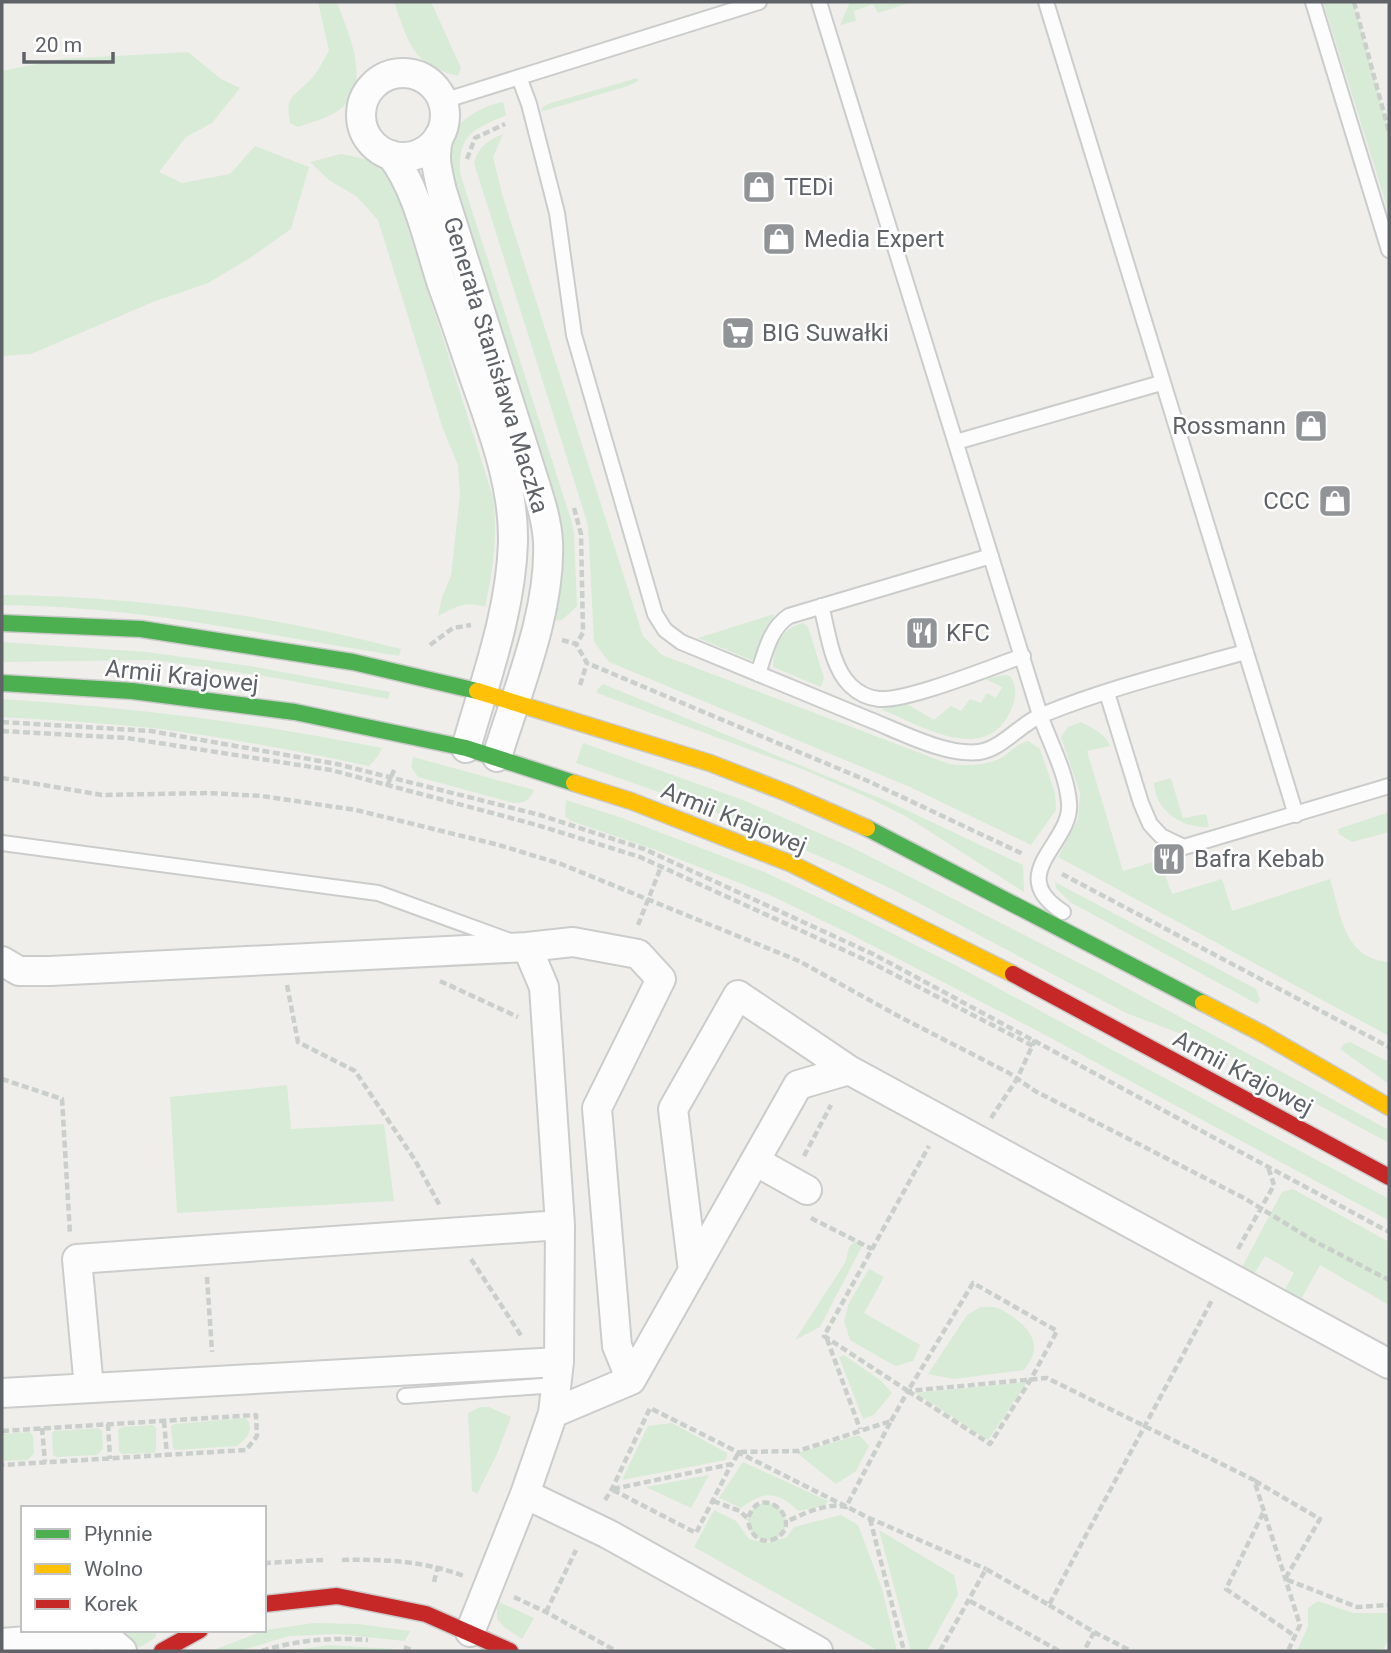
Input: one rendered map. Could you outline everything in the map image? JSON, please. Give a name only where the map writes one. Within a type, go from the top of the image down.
[{"type":"main road","name":"Armii Krajowej","points":[[2,623],[141,629],[353,662],[482,692],[710,763],[877,833],[1261,1033],[1389,1107]]},
{"type":"main road","name":"Armii Krajowej","points":[[2,683],[132,691],[295,712],[466,748],[631,801],[792,864],[1021,978],[1389,1177]]},
{"type":"main road","points":[[266,1604],[337,1596],[426,1614],[510,1651]]},
{"type":"main road","points":[[162,1651],[196,1632]]},
{"type":"street","points":[[402,72],[427,80],[443,101],[445,113],[439,136],[430,147],[418,154],[404,157],[379,150],[362,128],[362,102],[368,90],[377,81],[402,72]]},
{"type":"street","name":"Generała Stanisława Maczka","points":[[439,136],[435,163],[442,191],[546,525],[547,569],[534,635],[497,757]]},
{"type":"street","name":"Generała Stanisława Maczka","points":[[391,155],[401,167],[417,210],[492,427],[510,499],[513,541],[500,628],[466,748]]},
{"type":"street","points":[[2,961],[19,971],[50,971],[527,947],[573,942],[638,954],[660,979],[597,1108],[617,1346],[631,1380]]},
{"type":"street","points":[[470,1632],[525,1494],[553,1413],[558,1374],[560,1225],[544,987],[527,947]]},
{"type":"street","points":[[692,1271],[673,1109],[738,995],[849,1070],[1389,1364]]},
{"type":"street","points":[[553,1413],[631,1380],[798,1084],[849,1070]]},
{"type":"street","points":[[755,1161],[808,1203]]},
{"type":"street","points":[[89,1388],[77,1259],[206,1250],[462,1244],[560,1225]]},
{"type":"street","points":[[2,1393],[530,1364],[558,1374]]},
{"type":"street","points":[[525,1494],[588,1525],[818,1651]]},
{"type":"street","points":[[2,1643],[103,1635],[122,1651]]},
{"type":"lane","points":[[443,101],[759,2]]},
{"type":"lane","points":[[819,2],[1069,802],[1069,812],[1039,872],[1041,889],[1053,905],[1079,921]]},
{"type":"lane","points":[[1046,2],[1296,815]]},
{"type":"lane","points":[[1313,2],[1389,250]]},
{"type":"lane","points":[[519,77],[557,213],[574,335],[656,614],[666,630],[681,642],[954,751],[982,752],[1040,715],[1245,652]]},
{"type":"lane","points":[[956,442],[1161,383]]},
{"type":"lane","points":[[758,674],[774,631],[781,621],[821,606],[992,556]]},
{"type":"lane","points":[[821,606],[838,666],[850,685],[864,695],[881,699],[912,693],[1023,656]]},
{"type":"lane","points":[[1107,693],[1150,824],[1167,840],[1184,847],[1389,786]]},
{"type":"lane","points":[[2,843],[378,893],[527,947]]},
{"type":"lane","points":[[1104,935],[1221,1001],[1261,1033]]},
{"type":"lane","points":[[405,1396],[558,1374]]},
{"type":"path","points":[[1354,2],[1389,132]]},
{"type":"path","points":[[534,635],[576,644],[587,663],[868,781],[1043,864],[1389,1048]]},
{"type":"path","points":[[2,722],[151,731],[337,764],[540,815],[644,849],[875,955],[1389,1232]]},
{"type":"path","points":[[2,731],[127,738],[331,770],[537,825],[640,857],[872,963],[1033,1046]]},
{"type":"path","points":[[2,778],[102,795],[208,793],[262,796],[356,810],[499,845],[561,864],[799,961],[1035,1091],[1261,1207],[1314,1241],[1389,1280]]},
{"type":"path","points":[[628,953],[661,867]]},
{"type":"path","points":[[404,953],[407,966],[523,1019]]},
{"type":"path","points":[[286,977],[298,1042],[355,1071],[415,1160],[462,1244],[528,1346],[530,1364]]},
{"type":"path","points":[[1011,1088],[1035,1040]]},
{"type":"path","points":[[860,1429],[824,1336],[943,1121]]},
{"type":"path","points":[[1049,1605],[1274,1185],[1268,1166]]},
{"type":"path","points":[[808,1203],[872,1249]]},
{"type":"path","points":[[206,1250],[212,1359]]},
{"type":"path","points":[[827,1339],[908,1391],[990,1444],[1031,1379],[1057,1331],[973,1283],[908,1391],[846,1507]]},
{"type":"path","points":[[908,1391],[1048,1378],[1147,1425],[1254,1480],[1321,1519],[1285,1579]]},
{"type":"path","points":[[546,1612],[588,1525],[612,1489],[650,1408],[846,1507],[986,1569],[1131,1651]]},
{"type":"path","points":[[2,1431],[256,1415],[257,1436],[246,1450],[2,1465]]},
{"type":"path","points":[[164,1421],[167,1456]]},
{"type":"path","points":[[739,1452],[798,1451],[891,1421]]},
{"type":"path","points":[[108,1424],[110,1459]]},
{"type":"path","points":[[41,1428],[45,1462]]},
{"type":"path","points":[[612,1489],[696,1532],[739,1452]]},
{"type":"path","points":[[612,1489],[732,1464]]},
{"type":"path","points":[[1254,1480],[1300,1625],[1288,1651]]},
{"type":"path","points":[[713,1501],[740,1511],[748,1519]]},
{"type":"path","points":[[771,1503],[778,1506],[786,1522],[777,1538],[767,1541],[758,1539],[751,1532],[748,1519],[756,1506],[771,1503]]},
{"type":"path","points":[[786,1522],[805,1513],[838,1505],[846,1507]]},
{"type":"path","points":[[1264,1512],[1226,1589],[1295,1636]]},
{"type":"path","points":[[869,1518],[904,1651]]},
{"type":"path","points":[[266,1563],[375,1559],[438,1566],[546,1612],[616,1651]]},
{"type":"path","points":[[940,1651],[986,1569]]},
{"type":"path","points":[[1285,1579],[1357,1608],[1389,1605]]},
{"type":"path","points":[[970,1601],[1059,1651]]},
{"type":"path","points":[[1084,1651],[1094,1632]]},
{"type":"path","points":[[262,1651],[287,1643],[337,1637],[371,1640]]},
{"type":"path","points":[[395,1645],[414,1651]]},
{"type":"green space","points":[[318,2],[337,2],[352,43],[357,73],[355,87],[339,110],[298,127],[290,123],[290,102],[316,74],[329,51]]},
{"type":"green space","points":[[394,2],[431,2],[461,68],[458,76],[430,65],[414,50]]},
{"type":"green space","points":[[850,2],[912,2],[878,13],[873,4],[854,11],[856,21],[840,25]]},
{"type":"green space","points":[[1323,2],[1354,2],[1389,132],[1389,213]]},
{"type":"green space","points":[[188,52],[221,79],[240,88],[212,123],[186,137],[159,172],[182,183],[230,174],[255,146],[309,167],[291,229],[208,283],[153,302],[31,354],[2,356],[2,71],[61,59]]},
{"type":"green space","points":[[637,78],[638,81],[628,86],[540,112],[544,106],[551,103]]},
{"type":"green space","points":[[503,102],[506,115],[477,129],[466,141],[462,149],[460,173],[572,523],[577,606],[562,620],[548,621],[562,575],[560,527],[451,183],[448,150],[454,132],[476,112]]},
{"type":"green space","points":[[503,134],[493,157],[502,194],[643,636],[662,655],[949,764],[992,762],[1028,741],[1040,749],[1055,793],[1056,810],[1031,845],[910,787],[609,662],[594,642],[588,525],[474,163],[484,145]]},
{"type":"green space","points":[[341,154],[365,159],[384,171],[397,193],[493,497],[494,552],[485,607],[466,604],[438,616],[451,576],[460,494],[458,465],[443,429],[378,220],[356,196],[330,181],[310,162]]},
{"type":"green space","points":[[2,595],[103,599],[203,610],[303,626],[401,649],[399,656],[151,616],[102,610],[2,605]]},
{"type":"green space","points":[[774,614],[755,659],[751,660],[698,638]]},
{"type":"green space","points":[[803,623],[808,627],[824,678],[821,687],[773,667],[780,639],[790,629]]},
{"type":"green space","points":[[2,642],[146,652],[250,666],[390,692],[388,699],[276,678],[155,660],[2,662]]},
{"type":"green space","points":[[1010,676],[1014,685],[1014,703],[999,728],[984,737],[950,737],[881,709],[907,704],[934,720],[951,706],[961,711],[970,699],[981,703],[987,693],[996,698],[1002,687],[985,679]]},
{"type":"green space","points":[[603,684],[887,801],[1023,865],[1024,892],[907,817],[871,799],[802,769],[597,693]]},
{"type":"green space","points":[[2,699],[193,717],[382,748],[369,766],[152,728],[2,717]]},
{"type":"green space","points":[[1081,722],[1102,735],[1110,746],[1087,751],[1123,871],[1160,860],[1172,894],[1222,879],[1232,911],[1330,879],[1342,920],[1353,944],[1374,959],[1389,962],[1389,1036],[1058,857],[1078,819],[1080,793],[1061,737],[1068,727]]},
{"type":"green space","points":[[583,743],[743,800],[853,848],[1097,972],[1389,1130],[1389,1143],[1200,1041],[1126,1013],[896,891],[710,810],[576,763]]},
{"type":"green space","points":[[413,757],[534,790],[527,800],[514,803],[418,777],[411,767]]},
{"type":"green space","points":[[1171,778],[1183,818],[1206,814],[1209,827],[1190,825],[1165,810],[1159,802],[1154,783]]},
{"type":"green space","points":[[566,800],[622,818],[764,872],[957,966],[1389,1199],[1388,1220],[1034,1029],[848,933],[770,895],[656,850],[571,821],[565,816]]},
{"type":"green space","points":[[1389,812],[1389,832],[1352,842],[1339,834],[1338,829]]},
{"type":"green space","points":[[1055,882],[1256,989],[1260,1000],[1257,1004],[1070,902],[1056,888]]},
{"type":"green space","points":[[1350,1042],[1389,1062],[1389,1084],[1340,1049]]},
{"type":"green space","points":[[287,1085],[291,1129],[384,1124],[394,1201],[177,1213],[170,1097]]},
{"type":"green space","points":[[1293,1189],[1389,1242],[1389,1305],[1320,1265],[1300,1301],[1283,1293],[1294,1273],[1265,1256],[1254,1274],[1239,1273],[1282,1192]]},
{"type":"green space","points":[[856,1241],[863,1244],[820,1327],[795,1340],[846,1261],[849,1247]]},
{"type":"green space","points":[[869,1269],[884,1277],[864,1313],[920,1345],[913,1361],[895,1366],[850,1340],[844,1321],[849,1303]]},
{"type":"green space","points":[[981,1307],[994,1307],[1004,1311],[1027,1330],[1034,1349],[1024,1370],[954,1379],[928,1374],[967,1315]]},
{"type":"green space","points":[[844,1355],[880,1380],[892,1393],[874,1415],[863,1419],[839,1357]]},
{"type":"green space","points":[[1027,1382],[988,1440],[916,1393]]},
{"type":"green space","points":[[480,1407],[489,1407],[511,1417],[497,1454],[477,1494],[472,1491],[468,1413]]},
{"type":"green space","points":[[246,1418],[250,1426],[249,1434],[237,1446],[175,1450],[173,1447],[171,1426],[174,1424]]},
{"type":"green space","points":[[672,1423],[727,1453],[726,1460],[622,1480],[648,1426]]},
{"type":"green space","points":[[153,1425],[156,1428],[154,1453],[122,1454],[119,1451],[118,1430],[122,1427]]},
{"type":"green space","points":[[98,1428],[102,1431],[103,1449],[97,1455],[53,1455],[54,1431]]},
{"type":"green space","points":[[30,1432],[33,1436],[34,1453],[28,1460],[2,1461],[2,1434]]},
{"type":"green space","points":[[859,1435],[869,1446],[856,1471],[836,1484],[797,1453]]},
{"type":"green space","points":[[743,1462],[828,1501],[824,1506],[798,1511],[777,1496],[757,1498],[741,1508],[719,1498]]},
{"type":"green space","points":[[709,1475],[691,1508],[646,1487]]},
{"type":"green space","points":[[767,1503],[780,1509],[786,1522],[780,1535],[767,1541],[754,1535],[748,1522],[754,1509]]},
{"type":"green space","points":[[714,1510],[736,1521],[749,1539],[767,1543],[787,1537],[794,1527],[841,1515],[858,1525],[882,1589],[897,1651],[879,1651],[694,1547]]},
{"type":"green space","points":[[879,1530],[954,1575],[958,1595],[927,1651],[911,1651]]},
{"type":"green space","points":[[497,1601],[534,1618],[522,1639],[497,1619]]},
{"type":"green space","points":[[1318,1601],[1353,1613],[1389,1613],[1389,1639],[1382,1651],[1297,1651],[1308,1626],[1308,1608]]},
{"type":"green space","points":[[314,1623],[359,1624],[410,1631],[405,1641],[337,1634],[289,1636],[239,1651],[211,1651],[266,1630]]},
{"type":"green space","points":[[125,1632],[155,1632],[156,1637],[135,1648],[112,1641]]},
{"type":"green space","points":[[331,1645],[393,1649],[286,1651]]},
{"type":"traffic: fast","points":[[2,623],[141,629],[353,662],[477,691]]},
{"type":"traffic: fast","points":[[2,683],[132,691],[295,712],[466,748],[574,783]]},
{"type":"traffic: fast","points":[[867,828],[1203,1003]]},
{"type":"traffic: slow","points":[[477,691],[710,763],[867,828]]},
{"type":"traffic: slow","points":[[574,783],[631,801],[792,864],[1013,974]]},
{"type":"traffic: slow","points":[[1203,1003],[1261,1033],[1389,1107]]},
{"type":"traffic: jam","points":[[1013,974],[1389,1177]]},
{"type":"traffic: jam","points":[[266,1604],[337,1596],[426,1614],[510,1651]]},
{"type":"traffic: jam","points":[[162,1651],[196,1632]]},
{"type":"place","name":"TEDi","points":[[759,187]]},
{"type":"place","name":"Media Expert","points":[[779,239]]},
{"type":"place","name":"BIG Suwałki","points":[[738,333]]},
{"type":"place","name":"Rossmann","points":[[1311,426]]},
{"type":"place","name":"CCC","points":[[1335,501]]},
{"type":"place","name":"KFC","points":[[922,633]]},
{"type":"place","name":"Bafra Kebab","points":[[1169,859]]}]
